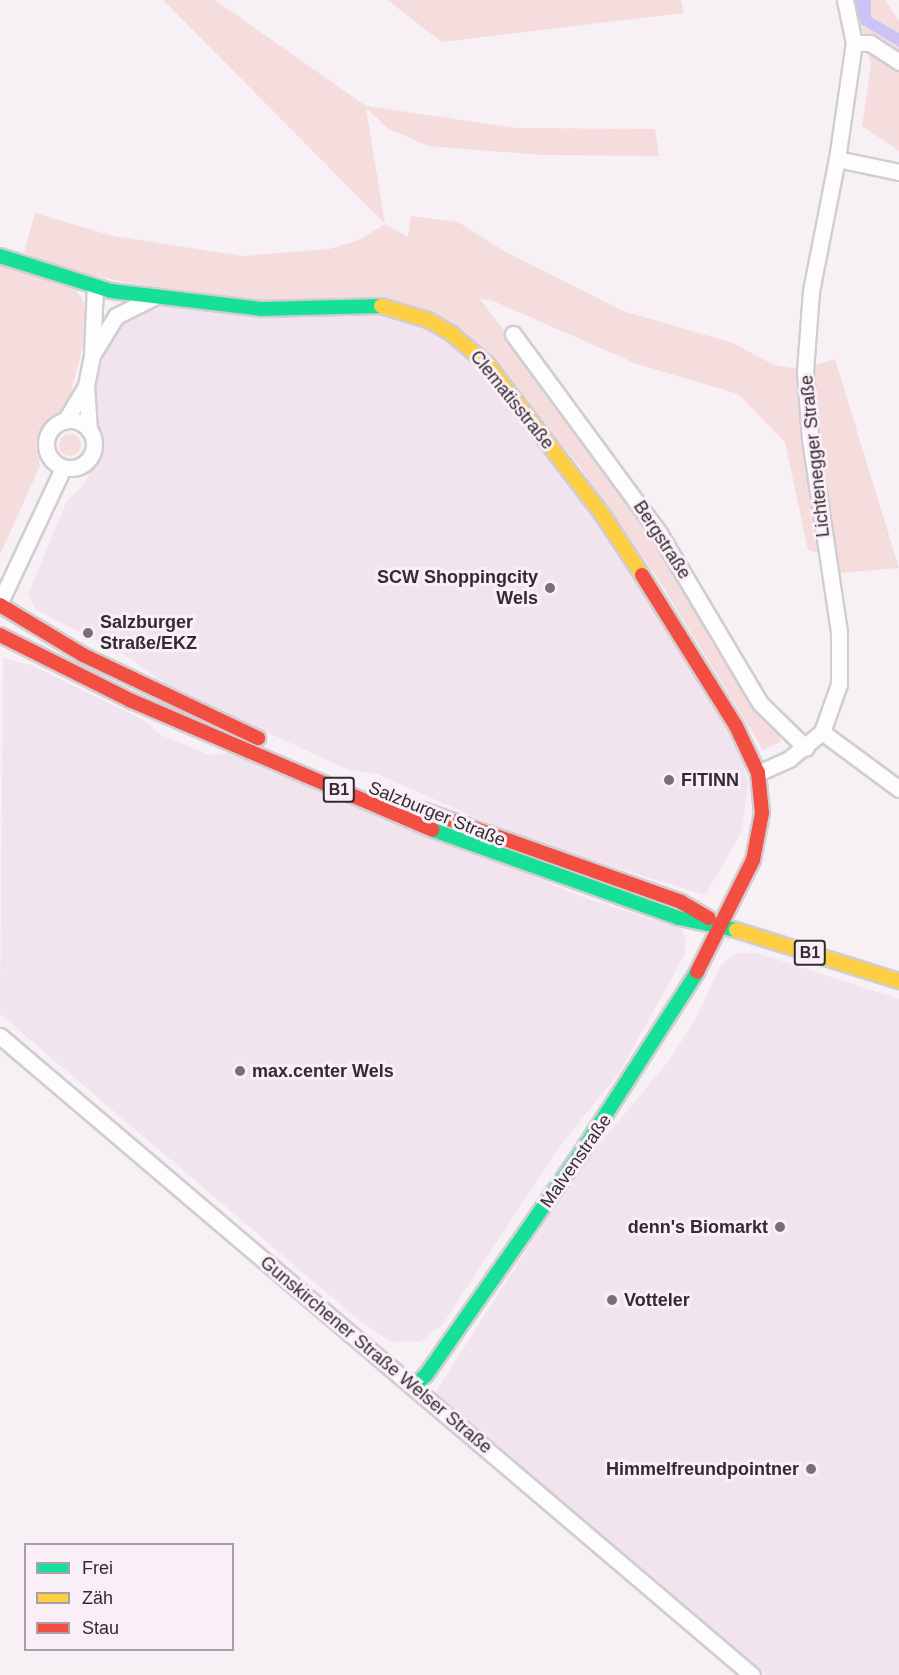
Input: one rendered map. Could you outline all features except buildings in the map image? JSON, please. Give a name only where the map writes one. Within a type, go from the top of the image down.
[{"type":"main road","name":"Clematisstraße","points":[[0,256],[95,287],[154,297],[261,309],[376,305],[428,320],[471,348],[602,514],[639,568],[736,726],[758,773]]},
{"type":"main road","name":"Salzburger Straße","points":[[0,603],[82,655],[239,730],[485,835],[681,902],[721,924]]},
{"type":"main road","name":"Salzburger Straße","points":[[0,635],[132,700],[458,841],[679,918],[721,924],[899,981]]},
{"type":"main road","points":[[721,924],[753,860],[760,834],[758,773]]},
{"type":"main road","name":"Malvenstraße","points":[[414,1386],[426,1375],[639,1070],[690,987],[721,924]]},
{"type":"street","name":"Lichtenegger Straße","points":[[758,773],[806,748],[822,732],[839,684],[839,632],[810,439],[805,371],[811,291],[837,159],[854,43],[845,0]]},
{"type":"street","points":[[854,43],[870,43],[899,62]]},
{"type":"street","points":[[837,159],[899,172]]},
{"type":"street","points":[[88,430],[74,421],[65,421],[54,427],[46,442],[47,453],[63,468],[73,468],[89,458],[93,439],[88,430],[86,386],[92,355],[95,287]]},
{"type":"street","points":[[111,291],[116,316]]},
{"type":"street","points":[[92,355],[116,316],[154,297]]},
{"type":"street","name":"Bergstraße","points":[[513,334],[659,533],[760,703],[806,748]]},
{"type":"street","points":[[65,421],[86,386]]},
{"type":"street","points":[[0,603],[63,468]]},
{"type":"street","points":[[822,732],[899,789]]},
{"type":"street","name":"Gunskirchener Straße Welser Straße","points":[[0,1036],[752,1675]]},
{"type":"shaded area","points":[[163,0],[215,0],[366,106],[517,128],[655,129],[659,156],[543,155],[428,146],[387,128],[366,108],[385,224]]},
{"type":"shaded area","points":[[387,0],[681,0],[684,13],[442,42]]},
{"type":"shaded area","points":[[854,0],[871,0],[871,17],[899,33],[899,47],[861,24]]},
{"type":"shaded area","points":[[871,0],[885,0],[899,21],[899,33],[871,17]]},
{"type":"shaded area","points":[[861,24],[899,47],[899,151],[862,126],[871,65]]},
{"type":"shaded area","points":[[35,213],[113,236],[243,256],[329,249],[359,240],[385,224],[408,237],[411,216],[458,222],[504,251],[623,311],[733,343],[774,365],[800,369],[822,554],[808,550],[785,442],[738,394],[637,364],[493,301],[480,299],[609,468],[679,572],[746,697],[760,716],[778,729],[781,742],[763,750],[658,579],[578,464],[465,331],[422,309],[268,301],[135,284],[58,268],[24,252]]},
{"type":"shaded area","points":[[0,263],[77,291],[87,307],[87,330],[66,412],[51,416],[39,432],[36,448],[40,466],[0,555]]},
{"type":"shaded area","points":[[165,306],[357,311],[399,317],[437,333],[471,356],[593,514],[655,605],[740,749],[748,784],[742,831],[705,895],[527,840],[375,773],[351,771],[173,689],[128,657],[35,609],[28,594],[67,501],[81,488],[101,454],[94,391],[109,334],[134,312]]},
{"type":"shaded area","points":[[835,359],[899,568],[840,573],[814,403],[815,365]]},
{"type":"shaded area","points":[[70,434],[78,437],[81,445],[78,453],[70,456],[62,453],[59,445],[62,437]]},
{"type":"shaded area","points":[[3,658],[31,665],[142,719],[161,735],[210,755],[229,753],[588,899],[681,929],[686,940],[684,956],[619,1073],[557,1150],[443,1324],[421,1341],[391,1342],[355,1317],[0,1014]]},
{"type":"shaded area","points":[[736,953],[757,953],[899,999],[899,1675],[766,1675],[434,1394],[580,1167],[668,1062],[694,1022],[721,965]]},
{"type":"traffic: fast","points":[[0,256],[111,291],[261,309],[381,306]]},
{"type":"traffic: fast","points":[[433,830],[679,918],[736,930]]},
{"type":"traffic: fast","points":[[414,1386],[426,1375],[581,1153],[697,972]]},
{"type":"traffic: slow","points":[[381,306],[428,320],[452,334],[488,365],[602,514],[642,575]]},
{"type":"traffic: slow","points":[[736,930],[899,981]]},
{"type":"traffic: jam","points":[[642,575],[736,726],[758,773],[762,813],[753,860],[697,972]]},
{"type":"traffic: jam","points":[[0,605],[83,655],[258,738]]},
{"type":"traffic: jam","points":[[0,635],[132,701],[433,830]]},
{"type":"traffic: jam","points":[[423,810],[681,902],[709,918]]},
{"type":"place","name":"SCW Shoppingcity Wels","points":[[550,588]]},
{"type":"place","name":"Salzburger Straße/EKZ","points":[[88,633]]},
{"type":"place","name":"FITINN","points":[[669,780]]},
{"type":"place","name":"max.center Wels","points":[[240,1071]]},
{"type":"place","name":"denn's Biomarkt","points":[[780,1227]]},
{"type":"place","name":"Votteler","points":[[612,1300]]},
{"type":"place","name":"Himmelfreundpointner","points":[[811,1469]]}]
